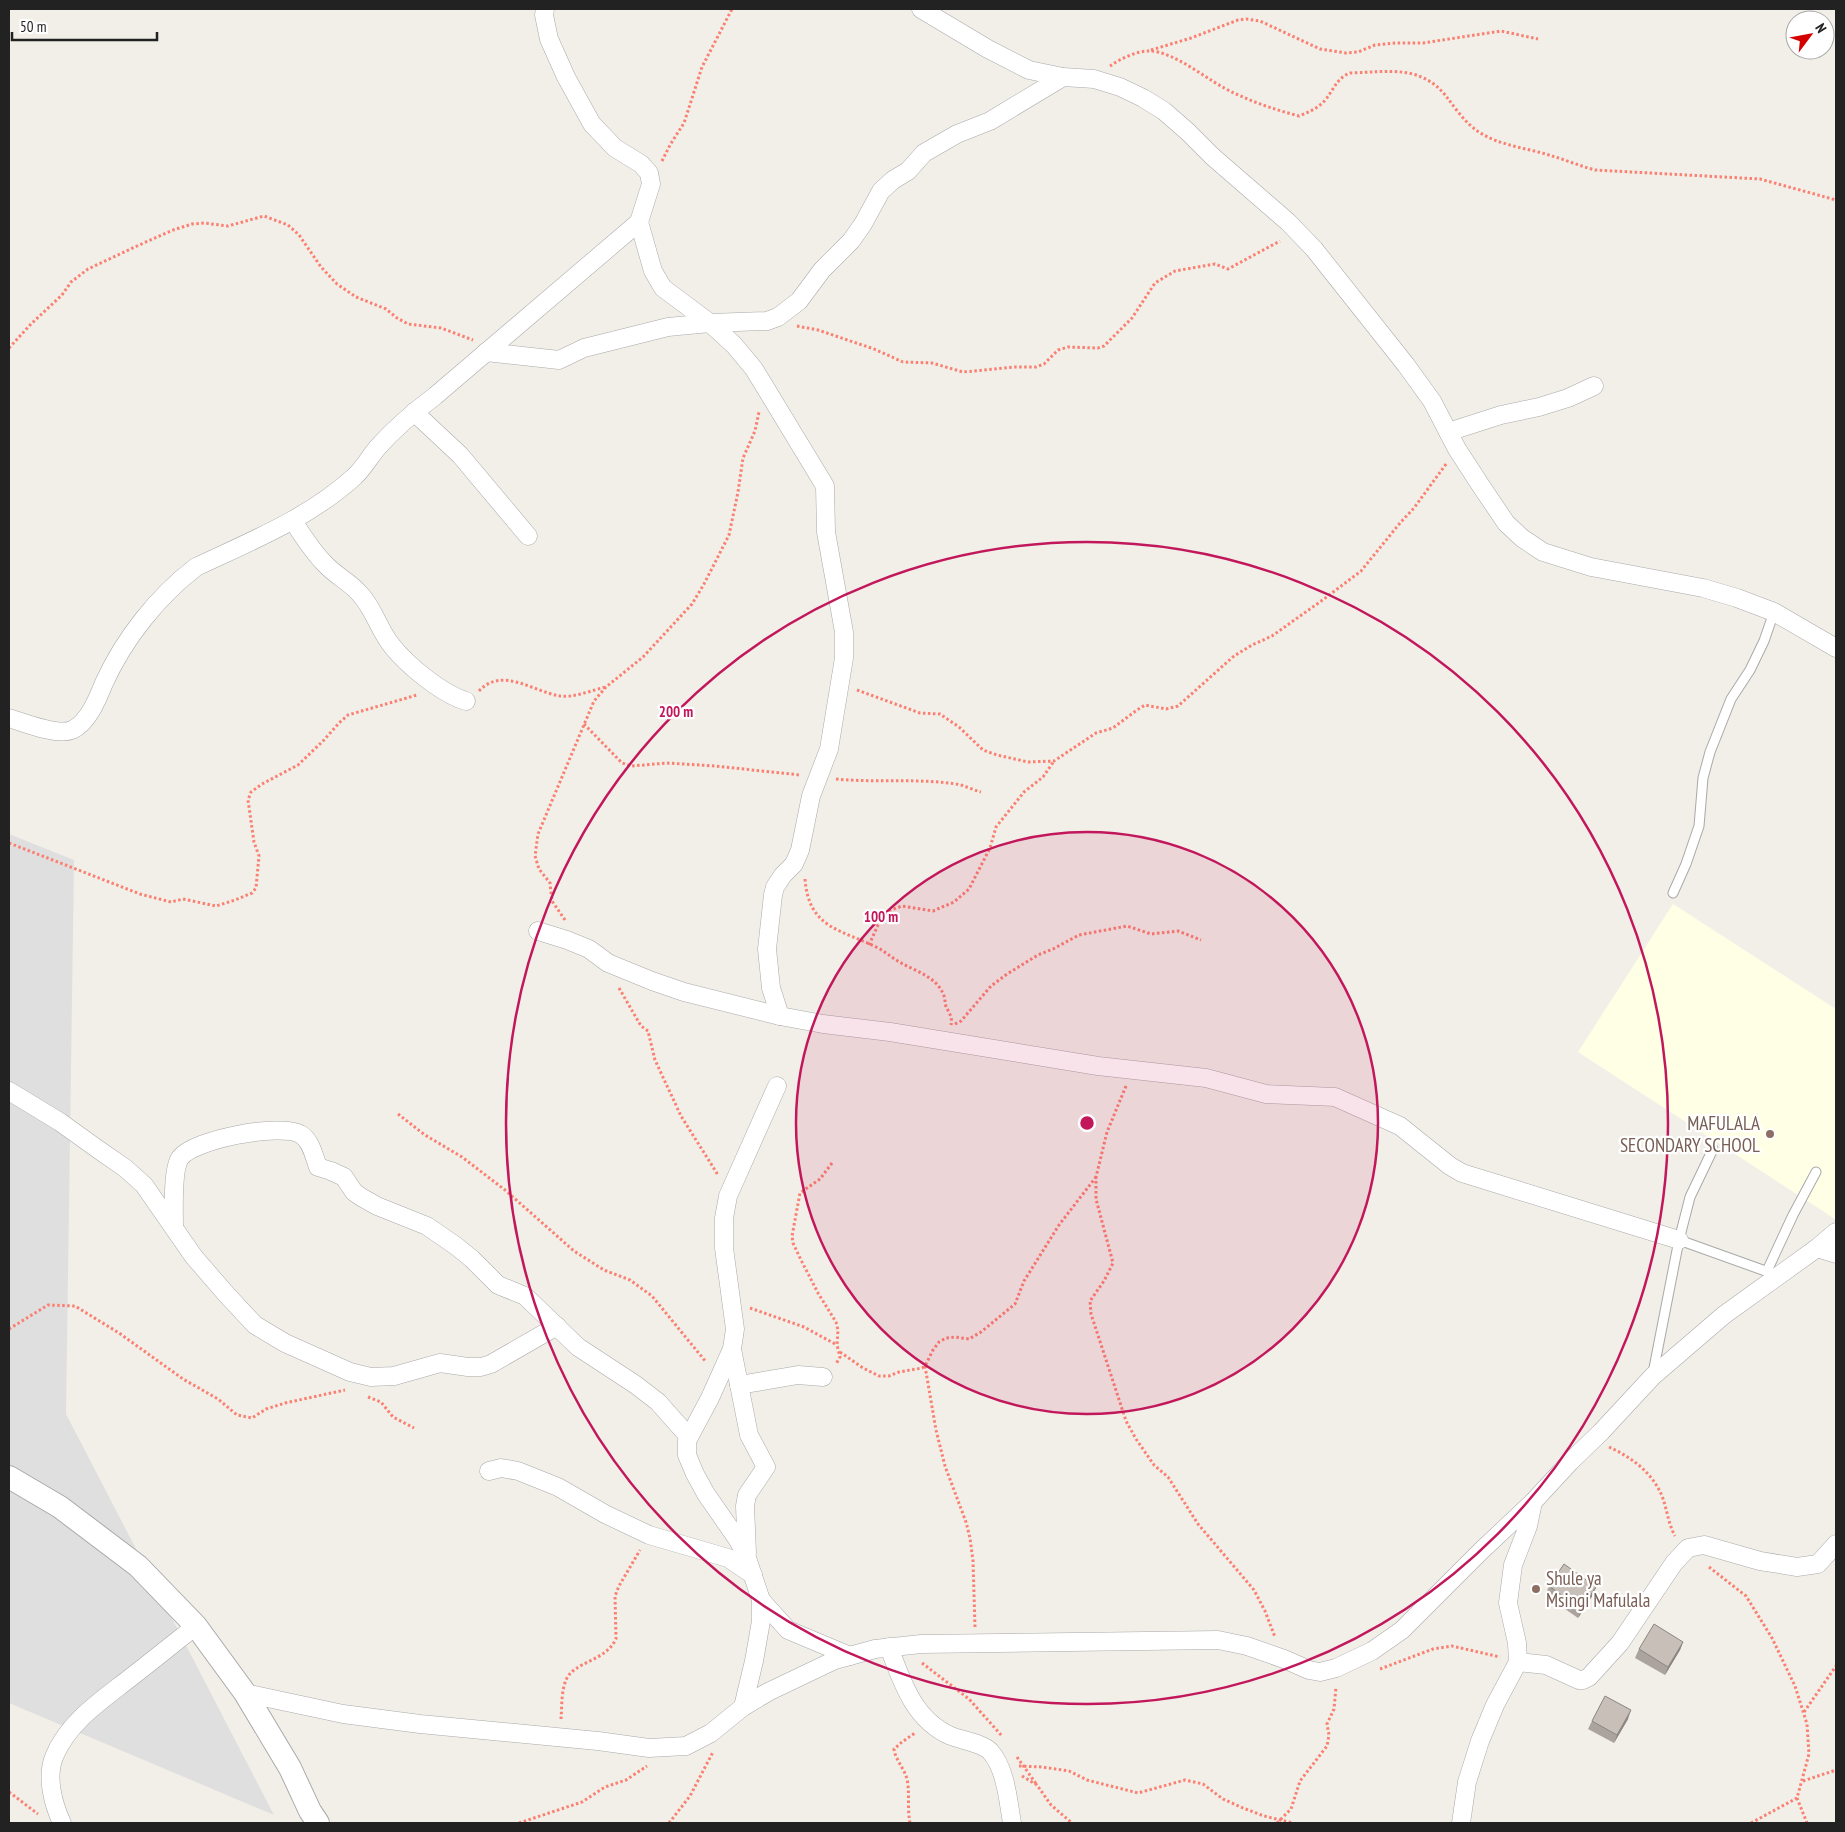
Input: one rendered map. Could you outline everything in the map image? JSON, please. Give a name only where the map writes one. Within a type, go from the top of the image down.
[{"type":"street","points":[[9,718],[62,732],[74,729],[86,718],[112,665],[143,620],[187,574],[196,567],[293,521],[356,476],[379,446],[414,412],[639,222],[651,184],[648,173],[641,164],[615,148],[592,124],[566,77],[549,39],[544,15],[545,9]]},
{"type":"street","points":[[921,9],[988,49],[1029,70],[1063,77],[1094,79],[1120,87],[1164,111],[1306,240],[1365,311],[1406,365],[1432,401],[1458,449],[1506,523],[1522,538],[1543,552],[1591,567],[1703,588],[1737,598],[1774,612],[1836,648]]},
{"type":"street","points":[[490,349],[559,360],[584,348],[668,327],[767,321],[778,317],[799,301],[822,270],[851,240],[863,224],[881,191],[893,180],[908,171],[924,153],[956,134],[990,121],[1063,77]]},
{"type":"street","points":[[639,222],[653,271],[663,288],[710,323],[734,345],[754,369],[825,486],[826,532],[844,632],[844,658],[829,749],[811,796],[804,833],[794,864],[775,887],[767,949],[771,988],[780,1016]]},
{"type":"street","points":[[1448,432],[1501,415],[1553,403],[1594,386]]},
{"type":"street","points":[[414,412],[460,455],[528,536]]},
{"type":"street","points":[[293,521],[325,564],[339,577],[352,585],[362,596],[392,646],[411,665],[442,689],[466,701]]},
{"type":"street","points":[[538,931],[589,949],[608,963],[652,981],[684,992],[780,1016],[822,1024],[890,1032],[1132,1070],[1206,1078],[1273,1095],[1335,1097],[1400,1126],[1450,1166],[1462,1173],[1679,1240]]},
{"type":"street","points":[[743,1707],[761,1621],[761,1600],[747,1558],[738,1540],[706,1494],[695,1474],[687,1456],[687,1441],[732,1349],[735,1329],[724,1248],[724,1218],[728,1196],[777,1086]]},
{"type":"street","points":[[9,1091],[60,1122],[125,1168],[144,1185],[194,1257],[254,1325],[284,1343],[350,1372],[371,1377],[394,1376],[440,1363],[468,1368],[481,1368],[557,1326]]},
{"type":"street","points":[[174,1227],[176,1173],[180,1159],[191,1149],[210,1141],[241,1134],[286,1130],[301,1134],[310,1144],[318,1167],[344,1177],[354,1192],[377,1206],[428,1226],[472,1259],[498,1285],[525,1296],[578,1347],[636,1385],[658,1402],[689,1437]]},
{"type":"street","points":[[246,1693],[342,1714],[649,1748],[686,1746],[707,1735],[743,1707],[774,1688],[834,1660],[875,1649],[898,1646],[975,1643],[1218,1640],[1247,1646],[1309,1670],[1320,1672],[1336,1668],[1372,1650],[1402,1630],[1533,1502],[1653,1376],[1773,1274],[1817,1248],[1836,1232]]},
{"type":"street","points":[[1817,1248],[1836,1254]]},
{"type":"street","points":[[732,1349],[749,1435],[766,1468],[747,1495],[745,1506],[747,1558]]},
{"type":"street","points":[[739,1384],[798,1375],[823,1377]]},
{"type":"street","points":[[489,1471],[501,1468],[518,1471],[558,1486],[604,1514],[650,1535],[728,1558],[753,1575]]},
{"type":"street","points":[[9,1477],[60,1507],[138,1566],[196,1626],[246,1693],[290,1768],[318,1823]]},
{"type":"street","points":[[1461,1823],[1467,1782],[1480,1741],[1518,1662],[1517,1643],[1508,1603],[1513,1565],[1528,1526],[1533,1502]]},
{"type":"street","points":[[1518,1662],[1546,1665],[1579,1680],[1589,1677],[1620,1643],[1674,1563],[1688,1548],[1704,1545],[1760,1561],[1797,1567],[1818,1564],[1836,1544]]},
{"type":"street","points":[[761,1600],[788,1630],[850,1656]]},
{"type":"street","points":[[62,1823],[56,1809],[51,1773],[54,1757],[65,1736],[92,1707],[196,1626]]},
{"type":"street","points":[[898,1646],[903,1684],[918,1711],[937,1729],[989,1749],[999,1766],[1012,1823]]},
{"type":"lane","points":[[1673,893],[1686,864],[1699,826],[1703,778],[1710,752],[1731,699],[1750,670],[1764,641],[1774,612]]},
{"type":"lane","points":[[1653,1376],[1679,1240],[1690,1196],[1713,1150]]},
{"type":"lane","points":[[1679,1240],[1773,1274],[1793,1215],[1816,1172]]},
{"type":"path","points":[[651,184],[670,145],[684,123],[702,67],[732,9]]},
{"type":"path","points":[[1094,79],[1111,65],[1130,56],[1192,38],[1238,20],[1246,19],[1260,21],[1320,49],[1346,53],[1358,52],[1375,45],[1423,43],[1501,31],[1538,39]]},
{"type":"path","points":[[1148,51],[1166,54],[1232,93],[1269,108],[1299,116],[1315,109],[1326,99],[1343,76],[1350,73],[1410,72],[1424,76],[1441,90],[1478,132],[1493,139],[1575,164],[1595,170],[1760,179],[1836,200]]},
{"type":"path","points":[[9,348],[62,295],[71,282],[88,269],[146,242],[192,224],[204,223],[228,226],[264,216],[288,225],[299,235],[326,273],[337,284],[356,297],[386,308],[397,318],[408,324],[440,328],[490,349]]},
{"type":"path","points":[[793,326],[818,330],[874,349],[903,362],[932,364],[963,372],[1036,367],[1044,364],[1058,350],[1068,347],[1098,348],[1104,346],[1132,318],[1155,283],[1175,270],[1208,264],[1215,264],[1228,269],[1279,241],[1306,240]]},
{"type":"path","points":[[589,949],[578,932],[571,926],[552,901],[550,883],[539,869],[535,856],[538,834],[594,701],[606,687],[643,658],[692,604],[719,557],[731,528],[743,458],[755,431],[762,382]]},
{"type":"path","points":[[870,945],[878,925],[888,911],[902,906],[933,911],[954,902],[969,889],[990,848],[996,827],[1024,792],[1043,777],[1054,761],[1096,733],[1113,728],[1145,705],[1166,710],[1178,706],[1234,656],[1289,625],[1361,571],[1414,508],[1458,449]]},
{"type":"path","points":[[466,701],[473,699],[486,684],[503,680],[517,682],[559,696],[570,696],[606,687]]},
{"type":"path","points":[[840,683],[920,713],[940,714],[959,727],[983,750],[1028,762],[1054,761]]},
{"type":"path","points":[[9,843],[140,894],[171,902],[183,899],[216,906],[235,900],[252,893],[256,888],[259,856],[254,842],[248,800],[251,792],[298,765],[348,715],[442,689]]},
{"type":"path","points":[[584,724],[622,764],[632,766],[667,763],[874,782],[905,780],[957,784],[981,792]]},
{"type":"path","points":[[796,858],[805,875],[806,896],[810,906],[821,921],[915,969],[934,982],[944,995],[951,1013],[950,1027],[961,1021],[991,986],[1007,974],[1038,955],[1079,935],[1127,926],[1151,934],[1178,931],[1201,940]]},
{"type":"path","points":[[608,963],[614,980],[641,1026],[648,1031],[655,1060],[681,1116],[711,1162],[728,1196]]},
{"type":"path","points":[[1132,1070],[1107,1132],[1096,1177],[1096,1199],[1113,1263],[1104,1281],[1090,1301],[1091,1314],[1126,1421],[1136,1439],[1154,1465],[1168,1477],[1198,1524],[1254,1590],[1265,1611],[1284,1659]]},
{"type":"path","points":[[398,1114],[425,1135],[462,1157],[498,1184],[574,1251],[604,1270],[630,1280],[652,1296],[719,1378]]},
{"type":"path","points":[[823,1377],[832,1371],[840,1357],[837,1345],[838,1330],[836,1322],[818,1293],[793,1243],[792,1236],[800,1193],[820,1179],[832,1163]]},
{"type":"path","points":[[840,1352],[862,1368],[879,1376],[889,1376],[925,1366],[939,1342],[946,1338],[972,1338],[1015,1304],[1024,1281],[1059,1224],[1096,1177]]},
{"type":"path","points":[[731,1301],[804,1327],[837,1345]]},
{"type":"path","points":[[9,1329],[48,1305],[75,1306],[119,1333],[183,1379],[218,1399],[238,1415],[244,1417],[252,1418],[266,1409],[285,1402],[346,1390]]},
{"type":"path","points":[[925,1366],[936,1430],[943,1457],[970,1538],[976,1614],[975,1643]]},
{"type":"path","points":[[362,1395],[382,1402],[393,1417],[414,1428]]},
{"type":"path","points":[[1592,1440],[1635,1461],[1651,1478],[1662,1496],[1674,1535],[1746,1596],[1772,1638],[1795,1686],[1807,1724],[1809,1754],[1797,1798],[1807,1823]]},
{"type":"path","points":[[550,1736],[560,1720],[565,1682],[568,1676],[576,1669],[604,1655],[613,1646],[616,1639],[615,1596],[619,1586],[650,1535]]},
{"type":"path","points":[[898,1646],[969,1699],[1006,1742]]},
{"type":"path","points":[[1372,1673],[1433,1648],[1452,1646],[1518,1662]]},
{"type":"path","points":[[1803,1712],[1833,1667],[1836,1666]]},
{"type":"path","points":[[1278,1823],[1291,1808],[1300,1782],[1327,1746],[1329,1735],[1327,1724],[1334,1709],[1336,1684],[1320,1672]]},
{"type":"path","points":[[910,1823],[908,1787],[903,1767],[894,1749],[930,1723]]},
{"type":"path","points":[[669,1823],[690,1796],[713,1754],[713,1748],[707,1735]]},
{"type":"path","points":[[519,1823],[582,1802],[605,1787],[626,1780],[674,1746]]},
{"type":"path","points":[[1012,1750],[1051,1805],[1072,1823]]},
{"type":"path","points":[[1024,1766],[1069,1771],[1086,1780],[1138,1793],[1185,1780],[1203,1784],[1223,1799],[1264,1816],[1293,1823]]},
{"type":"path","points":[[1802,1781],[1836,1770]]},
{"type":"path","points":[[1018,1773],[1037,1785]]},
{"type":"path","points":[[9,1792],[42,1817]]},
{"type":"path","points":[[1751,1823],[1797,1798]]},
{"type":"shaded area","points":[[9,834],[74,860],[66,1414],[274,1815],[9,1703]]},
{"type":"shaded area","name":"MAFULALA SECONDARY SCHOOL","points":[[1673,904],[1836,1009],[1835,1219],[1578,1052]]},
{"type":"building","points":[[1564,1564],[1596,1587],[1581,1609],[1549,1586]]},
{"type":"building","points":[[1654,1624],[1683,1642],[1668,1667],[1639,1649]]},
{"type":"building","points":[[1605,1696],[1631,1710],[1617,1735],[1592,1721]]},
{"type":"place","name":"MAFULALA SECONDARY SCHOOL","points":[[1770,1134]]},
{"type":"place","name":"Shule ya Msingi Mafulala","points":[[1536,1589]]}]
